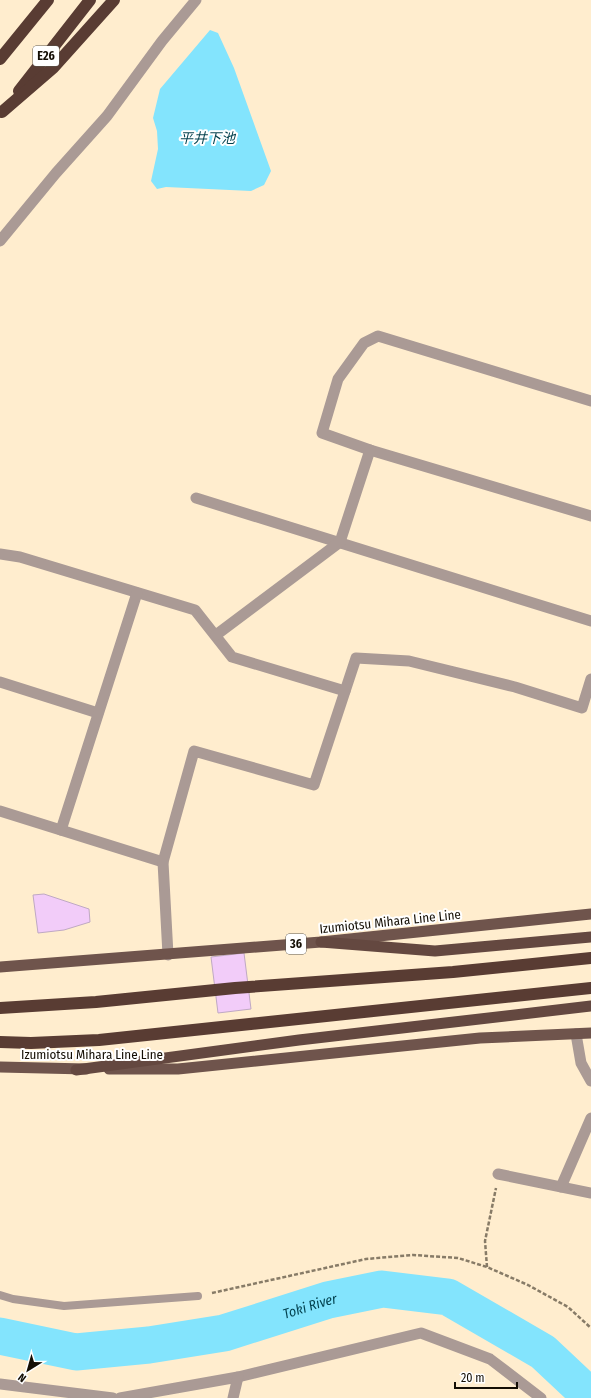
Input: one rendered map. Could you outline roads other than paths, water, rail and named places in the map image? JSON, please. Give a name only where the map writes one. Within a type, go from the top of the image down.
[{"type":"highway","name":"E26","points":[[0,59],[48,0]]},
{"type":"highway","name":"E26","points":[[1,114],[90,0]]},
{"type":"highway","points":[[1,114],[53,68],[114,0]]},
{"type":"highway","points":[[321,942],[435,951],[591,937]]},
{"type":"highway","points":[[0,1008],[96,1002],[235,988],[454,972],[591,958]]},
{"type":"highway","points":[[0,1042],[31,1043],[107,1039],[591,988]]},
{"type":"highway","points":[[76,1070],[299,1040],[591,1006]]},
{"type":"main road","name":"Izumiotsu Mihara Line Line","points":[[0,967],[321,942],[591,914]]},
{"type":"main road","name":"Izumiotsu Mihara Line Line","points":[[0,1067],[76,1070],[178,1069],[480,1038],[591,1033]]},
{"type":"street","points":[[0,241],[107,116],[162,41],[196,0]]},
{"type":"street","points":[[591,401],[378,336],[364,342],[338,379],[322,433],[370,450],[591,516]]},
{"type":"street","points":[[216,635],[340,542],[370,450]]},
{"type":"street","points":[[196,498],[591,621]]},
{"type":"street","points":[[0,554],[20,556],[195,610],[232,657],[345,691]]},
{"type":"street","points":[[61,830],[137,593]]},
{"type":"street","points":[[168,955],[163,862],[194,750],[314,785],[356,658],[409,661],[516,687],[582,708],[591,679]]},
{"type":"street","points":[[0,682],[98,713]]},
{"type":"street","points":[[0,810],[163,862]]},
{"type":"street","points":[[576,1034],[581,1064],[591,1081]]},
{"type":"street","points":[[561,1187],[591,1118]]},
{"type":"street","points":[[498,1174],[591,1193]]},
{"type":"street","points":[[120,1398],[238,1377],[422,1333],[490,1359],[540,1398]]},
{"type":"street","points":[[233,1398],[238,1377]]},
{"type":"street","points":[[0,1384],[83,1396],[112,1398]]},
{"type":"lane","points":[[0,1295],[13,1299],[64,1306],[198,1296]]},
{"type":"water","name":"平井下池","points":[[210,30],[218,33],[234,68],[271,171],[264,185],[251,191],[166,187],[157,189],[151,181],[158,149],[157,131],[153,118],[160,89]]},
{"type":"waterway","name":"Toki River","points":[[0,1336],[76,1352],[149,1345],[224,1333],[328,1300],[382,1289],[448,1297],[543,1352],[591,1397]]}]
